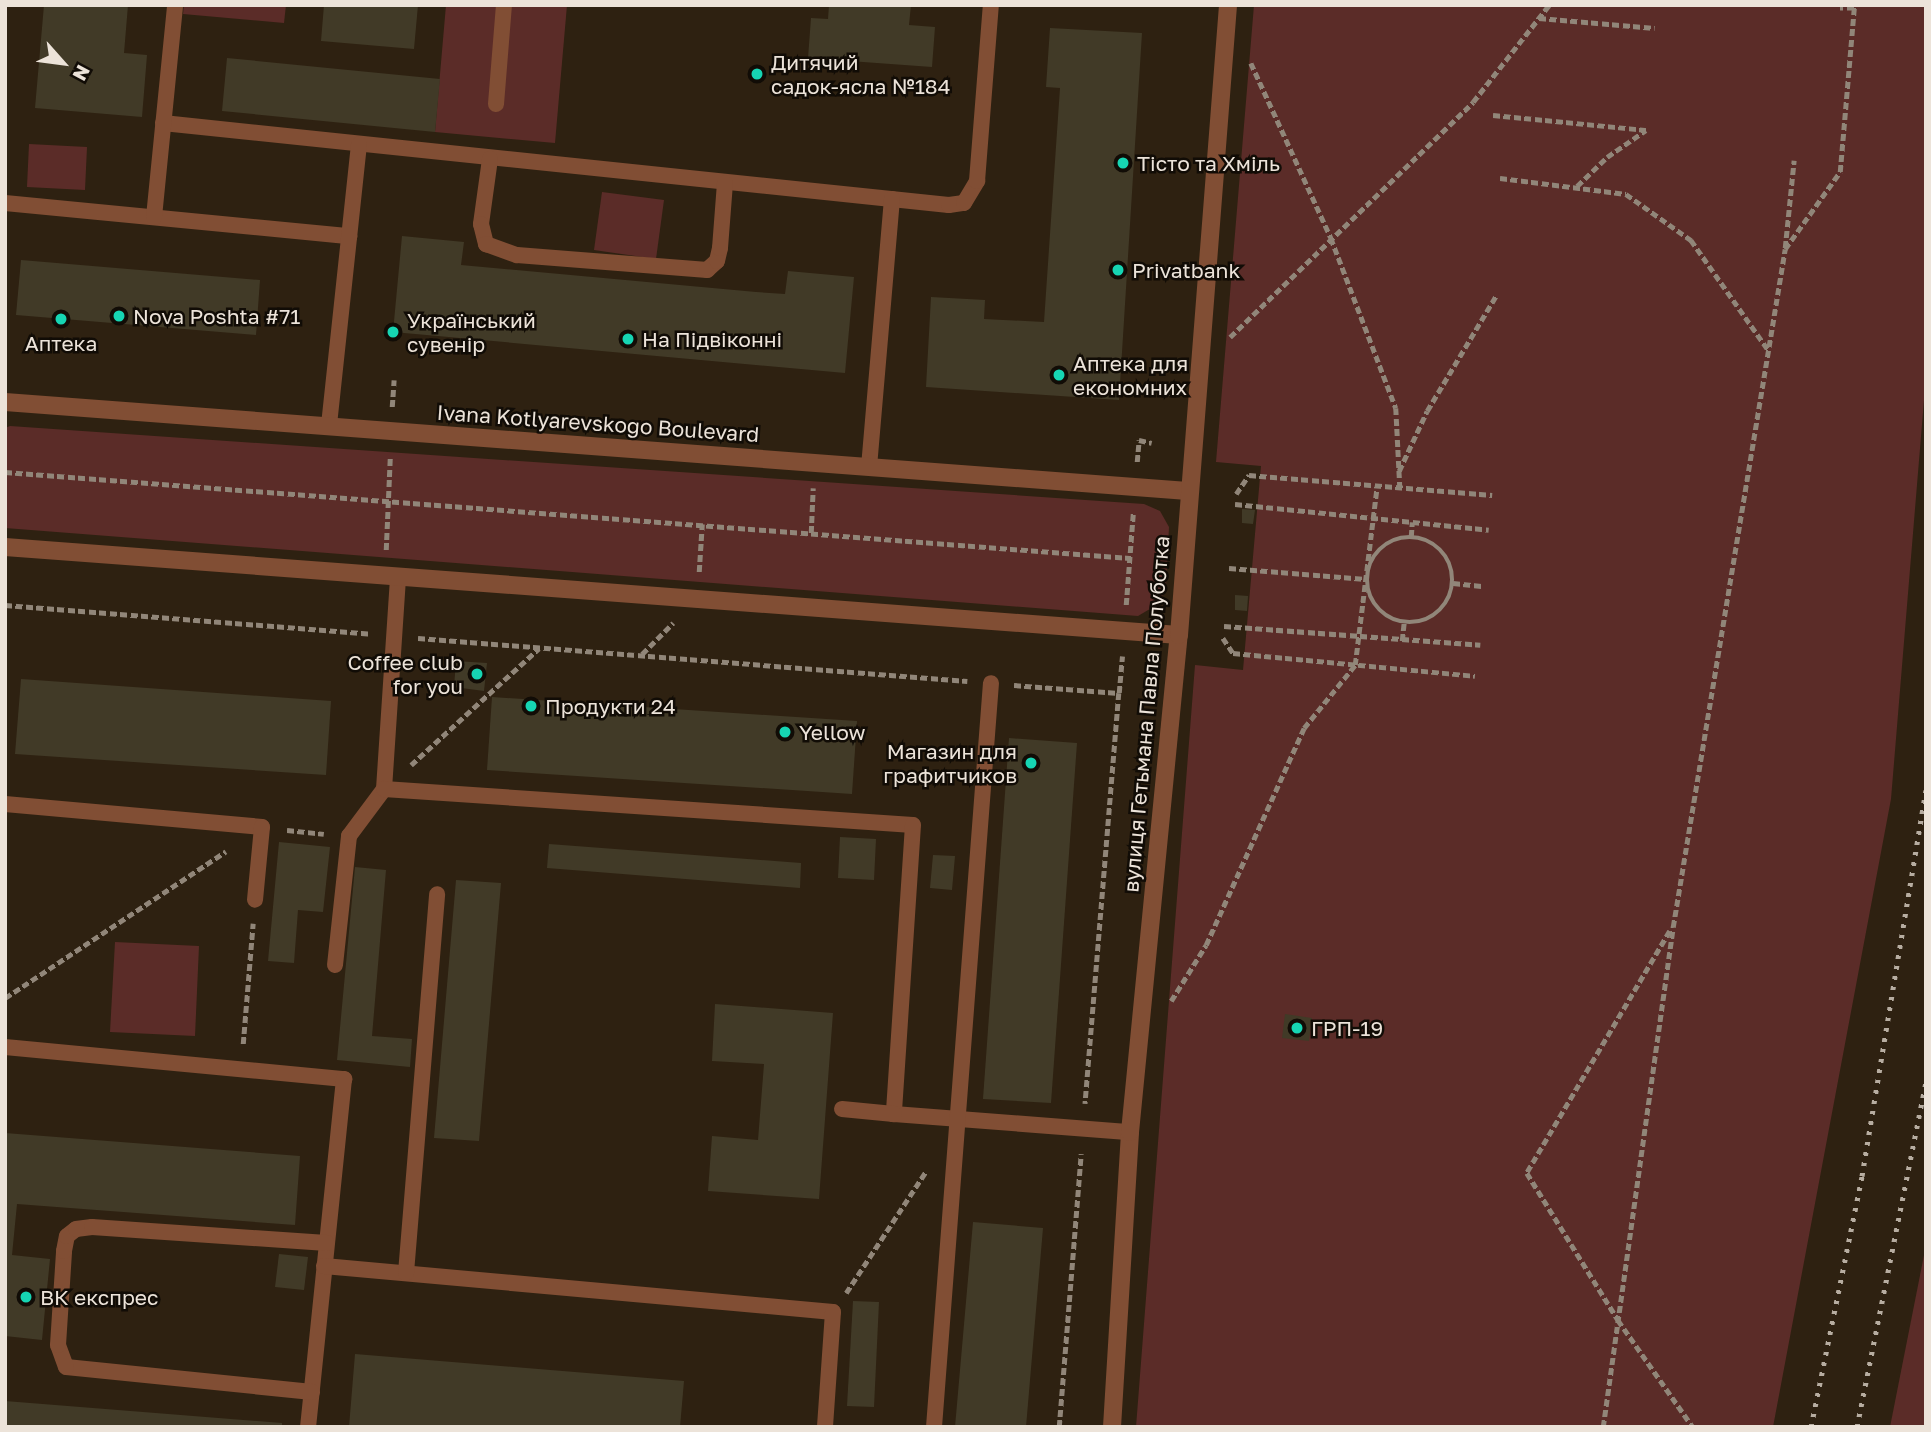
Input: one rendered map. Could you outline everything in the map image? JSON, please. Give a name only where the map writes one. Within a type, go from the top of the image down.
[{"type":"street","name":"вулиця Гетьмана Павла Полуботка","points":[[1112,1427],[1130,1132],[1179,635],[1188,491],[1228,8]]},
{"type":"street","name":"Ivana Kotlyarevskogo Boulevard","points":[[5,402],[1188,491]]},
{"type":"street","points":[[5,547],[1124,633],[1179,635]]},
{"type":"lane","points":[[154,217],[175,5]]},
{"type":"lane","points":[[496,104],[504,5]]},
{"type":"lane","points":[[163,122],[725,183],[949,205],[964,203],[972,195],[991,5]]},
{"type":"lane","points":[[329,425],[359,145]]},
{"type":"lane","points":[[490,159],[484,234],[486,244],[517,255],[707,270],[717,261],[720,248],[725,183]]},
{"type":"lane","points":[[869,467],[892,199]]},
{"type":"lane","points":[[5,203],[349,236]]},
{"type":"lane","points":[[335,965],[349,836],[384,789],[391,576]]},
{"type":"lane","points":[[934,1427],[961,1118],[991,683]]},
{"type":"lane","points":[[384,789],[913,825],[894,1114]]},
{"type":"lane","points":[[5,804],[262,827],[255,900]]},
{"type":"lane","points":[[406,1273],[437,894]]},
{"type":"lane","points":[[5,1047],[344,1079],[308,1427]]},
{"type":"lane","points":[[842,1109],[1130,1132]]},
{"type":"lane","points":[[312,1392],[66,1367],[58,1345],[64,1251],[67,1236],[76,1229],[92,1227],[326,1243]]},
{"type":"lane","points":[[324,1266],[833,1312],[825,1427]]},
{"type":"path","points":[[1225,342],[1473,102],[1549,5]]},
{"type":"path","points":[[1228,8],[1331,238],[1396,408],[1401,488]]},
{"type":"path","points":[[1785,249],[1840,172],[1854,8],[1840,8]]},
{"type":"path","points":[[1539,18],[1655,28]]},
{"type":"path","points":[[1493,115],[1647,130],[1607,157],[1577,187]]},
{"type":"path","points":[[1603,1427],[1672,927],[1770,352],[1785,249],[1794,160]]},
{"type":"path","points":[[1500,178],[1626,194],[1691,240],[1770,352]]},
{"type":"path","points":[[1399,471],[1427,411],[1497,294]]},
{"type":"path","points":[[391,576],[388,500],[394,380]]},
{"type":"path","points":[[1119,693],[1139,440],[1152,443]]},
{"type":"path","points":[[811,533],[815,463]]},
{"type":"path","points":[[5,471],[1130,558]]},
{"type":"path","points":[[1236,494],[1249,475],[1492,495]]},
{"type":"path","points":[[1164,1013],[1206,945],[1304,728],[1355,665],[1377,485]]},
{"type":"path","points":[[1235,504],[1489,530]]},
{"type":"path","points":[[1411,537],[1412,522]]},
{"type":"path","points":[[1411,537],[1424,539],[1446,556],[1453,583],[1450,597],[1432,618],[1404,623],[1381,613],[1373,604],[1366,579],[1375,554],[1397,539],[1411,537]]},
{"type":"path","points":[[1229,568],[1366,579]]},
{"type":"path","points":[[1453,583],[1484,586]]},
{"type":"path","points":[[1402,640],[1404,623]]},
{"type":"path","points":[[1224,626],[1480,645]]},
{"type":"path","points":[[1223,638],[1233,653],[1475,676]]},
{"type":"path","points":[[384,789],[540,648]]},
{"type":"path","points":[[5,998],[262,827],[349,836]]},
{"type":"path","points":[[241,1069],[255,900]]},
{"type":"path","points":[[1672,927],[1527,1173],[1618,1320],[1693,1427]]},
{"type":"path","points":[[833,1312],[931,1164]]},
{"type":"shaded area","points":[[184,5],[286,5],[284,23],[183,14]]},
{"type":"shaded area","points":[[446,5],[567,5],[555,143],[435,132]]},
{"type":"shaded area","points":[[1254,5],[1926,5],[1926,376],[1891,799],[1773,1427],[1136,1427],[1195,665],[1243,670],[1261,466],[1216,462]]},
{"type":"shaded area","points":[[29,144],[87,147],[85,190],[27,187]]},
{"type":"shaded area","points":[[602,192],[664,200],[656,259],[594,250]]},
{"type":"shaded area","points":[[10,426],[1144,504],[1160,511],[1169,527],[1166,586],[1160,603],[1138,616],[5,528],[5,428]]},
{"type":"shaded area","points":[[115,942],[199,946],[195,1036],[110,1032]]},
{"type":"shaded area","points":[[1926,1245],[1926,1427],[1890,1427]]},
{"type":"building","points":[[44,5],[128,5],[124,53],[147,55],[142,117],[35,108]]},
{"type":"building","points":[[324,5],[418,5],[414,49],[321,41]]},
{"type":"building","points":[[829,5],[911,5],[909,25],[935,27],[932,67],[808,58],[811,18],[828,19]]},
{"type":"building","points":[[1050,28],[1142,33],[1119,400],[926,387],[931,297],[985,300],[984,319],[1044,322],[1060,88],[1046,87]]},
{"type":"building","points":[[227,58],[440,79],[435,132],[222,111]]},
{"type":"building","points":[[402,236],[464,242],[461,265],[756,292],[785,294],[788,271],[854,277],[845,373],[393,332]]},
{"type":"building","points":[[21,260],[260,280],[256,335],[16,315]]},
{"type":"building","points":[[1242,509],[1255,510],[1253,524],[1242,523]]},
{"type":"building","points":[[1235,595],[1248,596],[1247,611],[1235,610]]},
{"type":"building","points":[[456,661],[487,663],[484,691],[454,687]]},
{"type":"building","points":[[21,679],[331,701],[326,775],[15,754]]},
{"type":"building","points":[[492,697],[857,721],[852,794],[487,770]]},
{"type":"building","points":[[1009,738],[1077,743],[1051,1103],[983,1099]]},
{"type":"building","points":[[840,837],[876,839],[874,880],[838,878]]},
{"type":"building","points":[[279,842],[330,847],[323,912],[298,910],[294,963],[268,961]]},
{"type":"building","points":[[549,844],[801,863],[800,888],[547,868]]},
{"type":"building","points":[[933,855],[955,856],[952,890],[930,888]]},
{"type":"building","points":[[355,867],[386,870],[372,1036],[412,1039],[410,1067],[337,1060]]},
{"type":"building","points":[[456,880],[501,883],[479,1141],[434,1138]]},
{"type":"building","points":[[715,1004],[833,1013],[819,1199],[708,1191],[712,1136],[758,1140],[764,1064],[712,1061]]},
{"type":"building","name":"ГРП-19","points":[[1285,1014],[1312,1018],[1309,1041],[1282,1038]]},
{"type":"building","points":[[5,1133],[300,1156],[295,1225],[17,1204],[12,1255],[50,1259],[42,1340],[5,1336]]},
{"type":"building","points":[[973,1222],[1043,1228],[1026,1427],[955,1427]]},
{"type":"building","points":[[279,1254],[308,1257],[304,1290],[275,1287]]},
{"type":"building","points":[[853,1301],[879,1302],[874,1407],[847,1406]]},
{"type":"building","points":[[355,1354],[684,1381],[680,1427],[349,1427]]},
{"type":"building","points":[[5,1401],[282,1423],[282,1427],[5,1427]]},
{"type":"railway","points":[[1811,1427],[1862,1176],[1926,790]]},
{"type":"railway","points":[[1857,1427],[1926,1083]]},
{"type":"place","name":"Дитячий садок-ясла №184","points":[[757,74]]},
{"type":"place","name":"Тісто та Хміль","points":[[1123,163]]},
{"type":"place","name":"Privatbank","points":[[1118,270]]},
{"type":"place","name":"Nova Poshta #71","points":[[119,316]]},
{"type":"place","name":"Аптека","points":[[61,319]]},
{"type":"place","name":"Український сувенір","points":[[393,332]]},
{"type":"place","name":"На Підвіконні","points":[[628,339]]},
{"type":"place","name":"Аптека для економних","points":[[1059,375]]},
{"type":"place","name":"Coffee club for you","points":[[477,674]]},
{"type":"place","name":"Продукти 24","points":[[531,706]]},
{"type":"place","name":"Yellow","points":[[785,732]]},
{"type":"place","name":"Магазин для графитчиков","points":[[1031,763]]},
{"type":"place","name":"ГРП-19","points":[[1297,1028]]},
{"type":"place","name":"ВК експрес","points":[[26,1297]]}]
